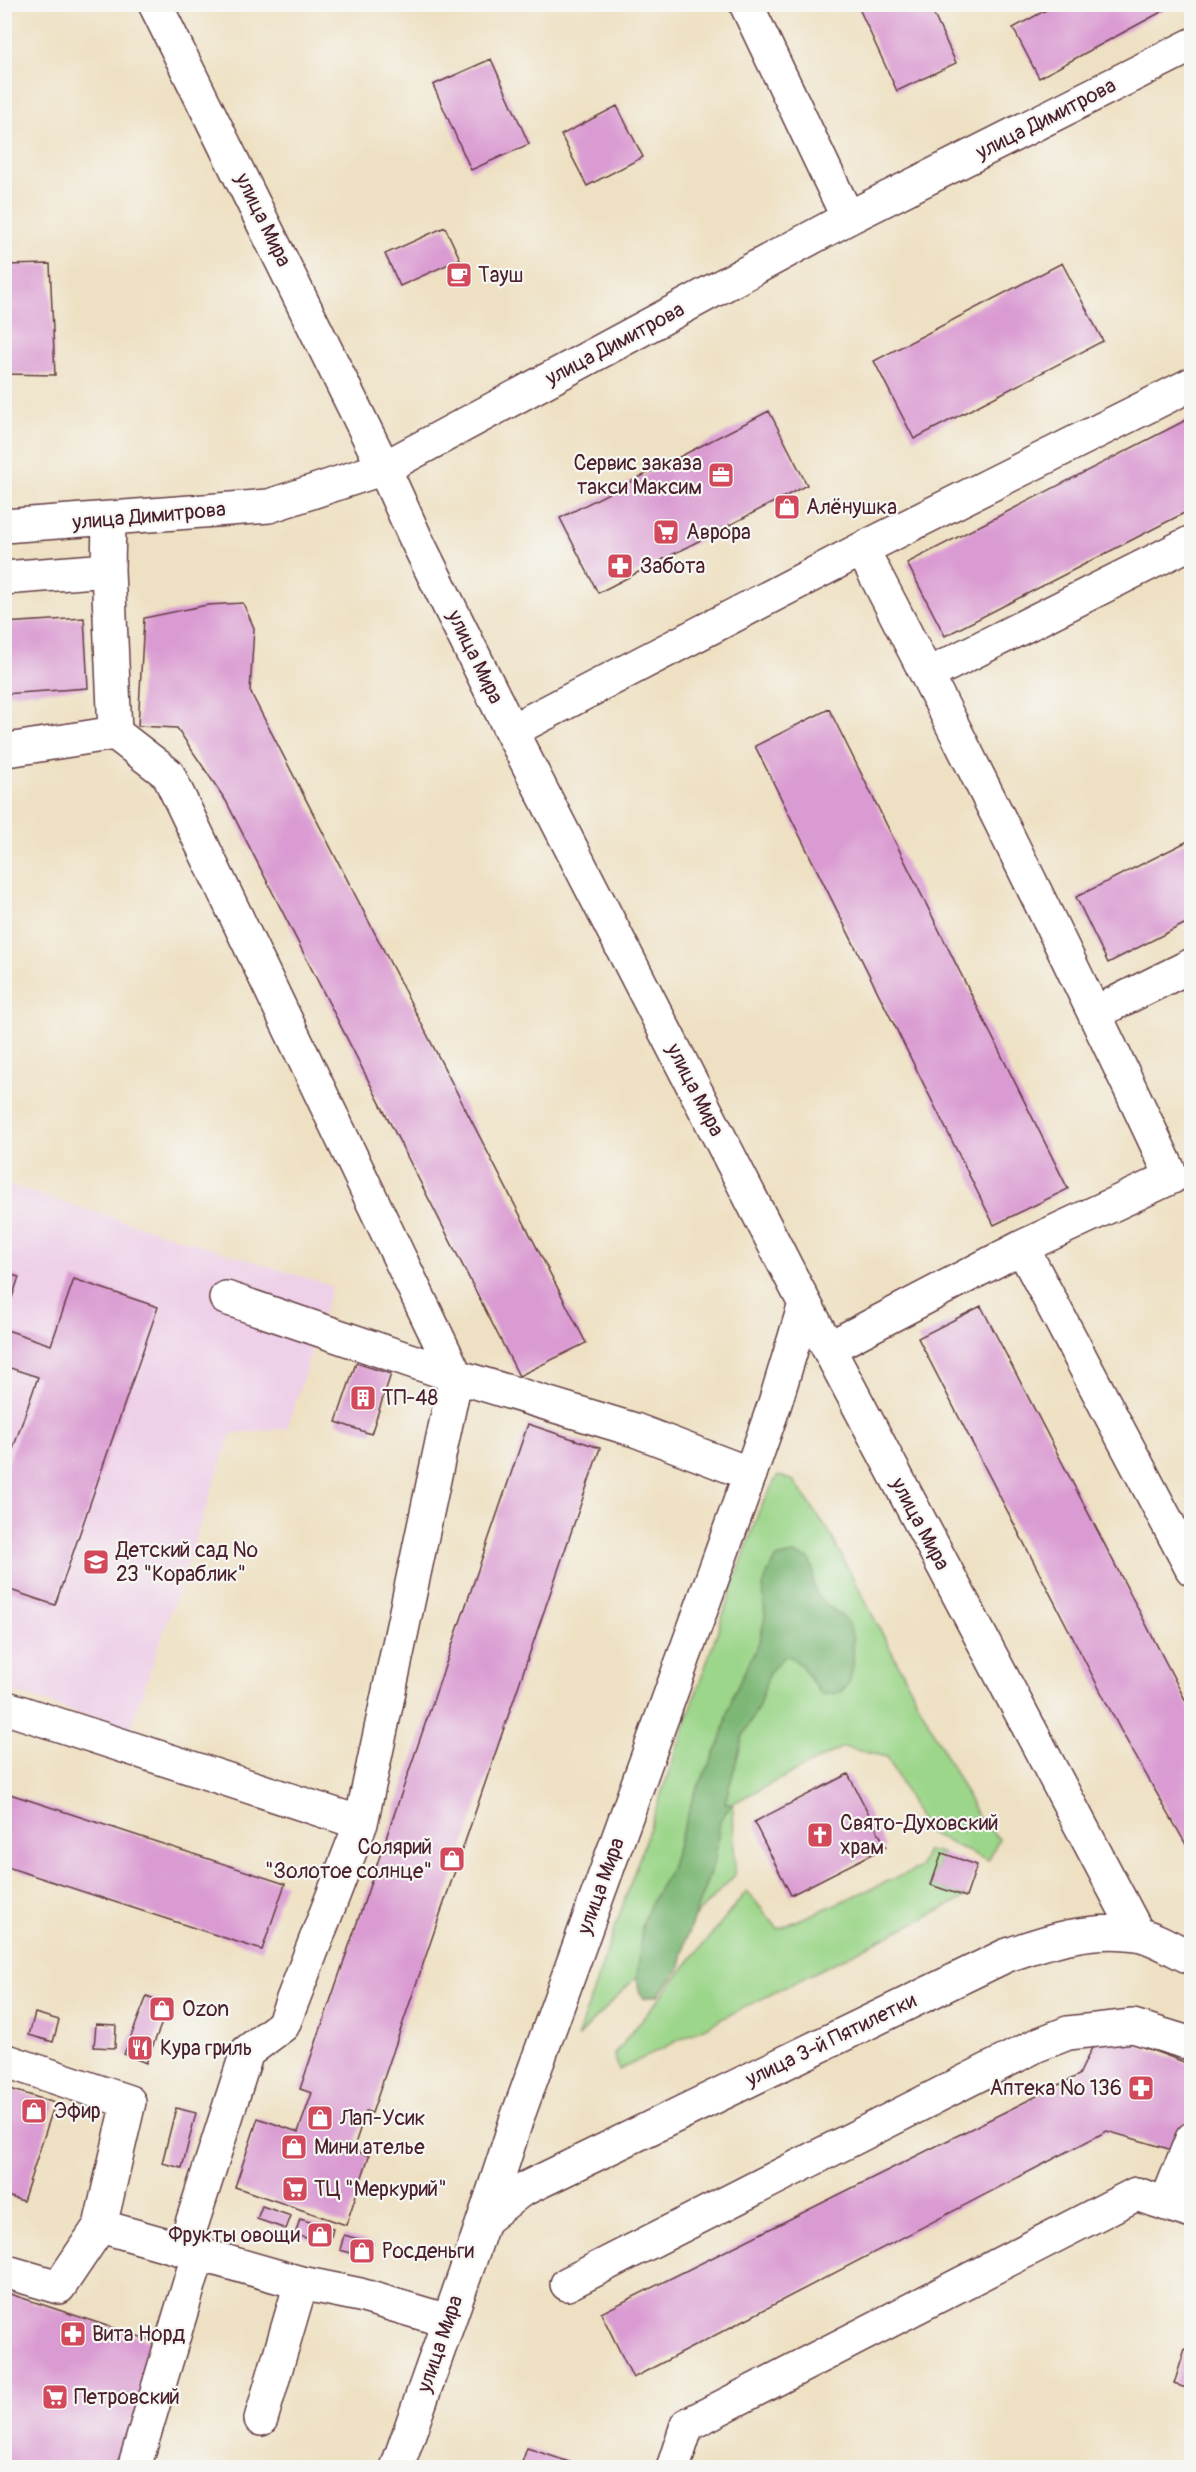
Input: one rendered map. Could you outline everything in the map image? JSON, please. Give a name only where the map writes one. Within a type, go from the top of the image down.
[{"type":"main road","name":"улица Мира","points":[[155,4],[511,731],[805,1304],[1138,1934]]},
{"type":"main road","points":[[746,4],[848,219]]},
{"type":"main road","name":"улица Димитрова","points":[[4,526],[109,520],[269,506],[384,468],[848,219],[1191,45]]},
{"type":"main road","points":[[511,731],[862,549],[1191,384]]},
{"type":"main road","points":[[109,520],[108,570],[116,733]]},
{"type":"main road","points":[[927,675],[1191,542]]},
{"type":"main road","points":[[828,1348],[1022,1247],[1172,1177],[1095,1013],[862,549]]},
{"type":"main road","points":[[4,578],[108,570]]},
{"type":"main road","points":[[14,749],[116,733],[168,774],[456,1376],[361,1823],[283,2025],[247,2052],[134,2468]]},
{"type":"main road","points":[[1095,1013],[1191,965]]},
{"type":"main road","points":[[1022,1247],[1191,1569]]},
{"type":"main road","points":[[226,1298],[456,1376],[635,1430],[750,1474]]},
{"type":"main road","name":"улица Мира","points":[[397,2468],[486,2218],[516,2121],[775,1403],[805,1304]]},
{"type":"main road","points":[[4,1707],[361,1823]]},
{"type":"main road","name":"улица 3-й Пятилетки","points":[[486,2218],[520,2192],[550,2176],[1005,1956],[1051,1939],[1086,1933],[1138,1934],[1191,1958]]},
{"type":"main road","points":[[567,2284],[1037,2045],[1068,2033],[1133,2026],[1191,2044]]},
{"type":"main road","points":[[4,2060],[129,2102],[100,2226],[59,2287],[4,2271]]},
{"type":"main road","points":[[673,2468],[687,2425],[1136,2194],[1179,2208],[1191,2139]]},
{"type":"main road","points":[[100,2226],[192,2250],[301,2283],[360,2295],[448,2321]]},
{"type":"main road","points":[[261,2419],[301,2283]]},
{"type":"shaded area","name":"Детский сад № 23 \"Кораблик\"","points":[[5,1184],[332,1286],[287,1428],[231,1434],[130,1730],[5,1689]]},
{"type":"green space","points":[[778,1475],[794,1481],[828,1530],[978,1817],[999,1839],[988,1861],[927,1832],[887,1757],[843,1747],[733,1803],[735,1875],[577,2038],[759,1511]]},
{"type":"green space","points":[[793,1554],[809,1559],[817,1595],[848,1623],[852,1637],[852,1673],[846,1687],[838,1693],[820,1694],[801,1665],[789,1656],[783,1657],[769,1673],[759,1706],[743,1736],[725,1803],[733,1803],[720,1820],[715,1859],[686,1939],[679,1970],[658,1995],[644,1998],[639,1991],[637,1978],[642,1926],[650,1905],[669,1872],[694,1795],[720,1743],[733,1695],[760,1640],[765,1617],[763,1587],[768,1572],[777,1558]]},
{"type":"green space","points":[[927,1851],[942,1853],[931,1885],[966,1897],[619,2070],[614,2054],[747,1891],[778,1929],[919,1868]]},
{"type":"building","points":[[857,4],[929,4],[956,63],[897,91]]},
{"type":"building","points":[[1057,4],[1176,4],[1039,78],[1013,28]]},
{"type":"building","points":[[491,59],[529,144],[471,170],[433,85]]},
{"type":"building","points":[[617,106],[643,157],[587,186],[561,135]]},
{"type":"building","points":[[445,227],[460,259],[400,286],[385,254]]},
{"type":"building","points":[[1062,263],[1103,341],[914,439],[874,361]]},
{"type":"building","points":[[50,264],[55,375],[4,374],[4,265]]},
{"type":"building","points":[[769,411],[807,485],[598,593],[560,518]]},
{"type":"building","points":[[1192,417],[1192,509],[945,636],[907,563]]},
{"type":"building","points":[[243,603],[254,628],[250,691],[586,1343],[519,1376],[226,801],[177,728],[138,726],[144,618],[207,605]]},
{"type":"building","points":[[84,618],[88,688],[4,694],[4,623]]},
{"type":"building","points":[[829,709],[1068,1189],[994,1225],[755,746]]},
{"type":"building","points":[[1192,839],[1192,920],[1108,963],[1076,897]]},
{"type":"building","points":[[4,1273],[19,1277],[5,1318],[4,1318]]},
{"type":"building","points":[[74,1279],[158,1307],[55,1605],[4,1588],[4,1475],[38,1377],[4,1366],[4,1329],[51,1345]]},
{"type":"building","points":[[981,1306],[1192,1713],[1192,1855],[1120,1729],[918,1338]]},
{"type":"building","name":"ТП-48","points":[[356,1363],[391,1374],[371,1434],[336,1422]]},
{"type":"building","points":[[528,1424],[600,1448],[372,2113],[366,2111],[353,2150],[369,2156],[346,2225],[235,2187],[258,2118],[298,2132],[312,2093],[300,2089]]},
{"type":"building","name":"Свято-Духовский храм","points":[[848,1774],[886,1847],[791,1895],[754,1822]]},
{"type":"building","points":[[4,1792],[285,1884],[262,1950],[4,1866]]},
{"type":"building","points":[[942,1853],[977,1865],[966,1897],[931,1885]]},
{"type":"building","points":[[147,1996],[169,2005],[146,2063],[124,2054]]},
{"type":"building","points":[[35,2013],[59,2020],[53,2042],[29,2035]]},
{"type":"building","points":[[96,2024],[116,2025],[115,2048],[94,2047]]},
{"type":"building","points":[[1100,2031],[1192,2065],[1192,2109],[1176,2151],[1107,2131],[633,2378],[601,2313],[1079,2075]]},
{"type":"building","points":[[4,2087],[55,2103],[23,2201],[4,2195]]},
{"type":"building","points":[[176,2108],[196,2113],[182,2168],[162,2163]]},
{"type":"building","points":[[262,2206],[291,2216],[286,2229],[257,2219]]},
{"type":"building","points":[[300,2219],[333,2229],[329,2244],[295,2235]]},
{"type":"building","points":[[344,2235],[373,2243],[369,2258],[340,2250]]},
{"type":"building","points":[[4,2292],[162,2344],[121,2468],[4,2468]]},
{"type":"building","points":[[1185,2349],[1192,2351],[1192,2390],[1174,2384]]},
{"type":"building","points":[[527,2448],[585,2467],[585,2468],[520,2468]]},
{"type":"place","name":"Тауш","points":[[459,275]]},
{"type":"place","name":"Сервис заказа такси Максим","points":[[721,475]]},
{"type":"place","name":"Алёнушка","points":[[787,507]]},
{"type":"place","name":"Аврора","points":[[666,532]]},
{"type":"place","name":"Забота","points":[[620,566]]},
{"type":"place","name":"ТП-48","points":[[363,1398]]},
{"type":"place","name":"Детский сад № 23 \"Кораблик\"","points":[[96,1562]]},
{"type":"place","name":"Свято-Духовский храм","points":[[820,1835]]},
{"type":"place","name":"Солярий \"Золотое солнце\"","points":[[452,1859]]},
{"type":"place","name":"Ozon","points":[[162,2009]]},
{"type":"place","name":"Кура гриль","points":[[140,2048]]},
{"type":"place","name":"Аптека № 136","points":[[1141,2088]]},
{"type":"place","name":"Эфир","points":[[34,2111]]},
{"type":"place","name":"Лап-Усик","points":[[320,2118]]},
{"type":"place","name":"Мини ателье","points":[[294,2147]]},
{"type":"place","name":"ТЦ \"Меркурий\"","points":[[295,2189]]},
{"type":"place","name":"Фрукты овощи","points":[[320,2235]]},
{"type":"place","name":"Росденьги","points":[[362,2251]]},
{"type":"place","name":"Вита Норд","points":[[73,2334]]},
{"type":"place","name":"Петровский","points":[[55,2397]]}]
